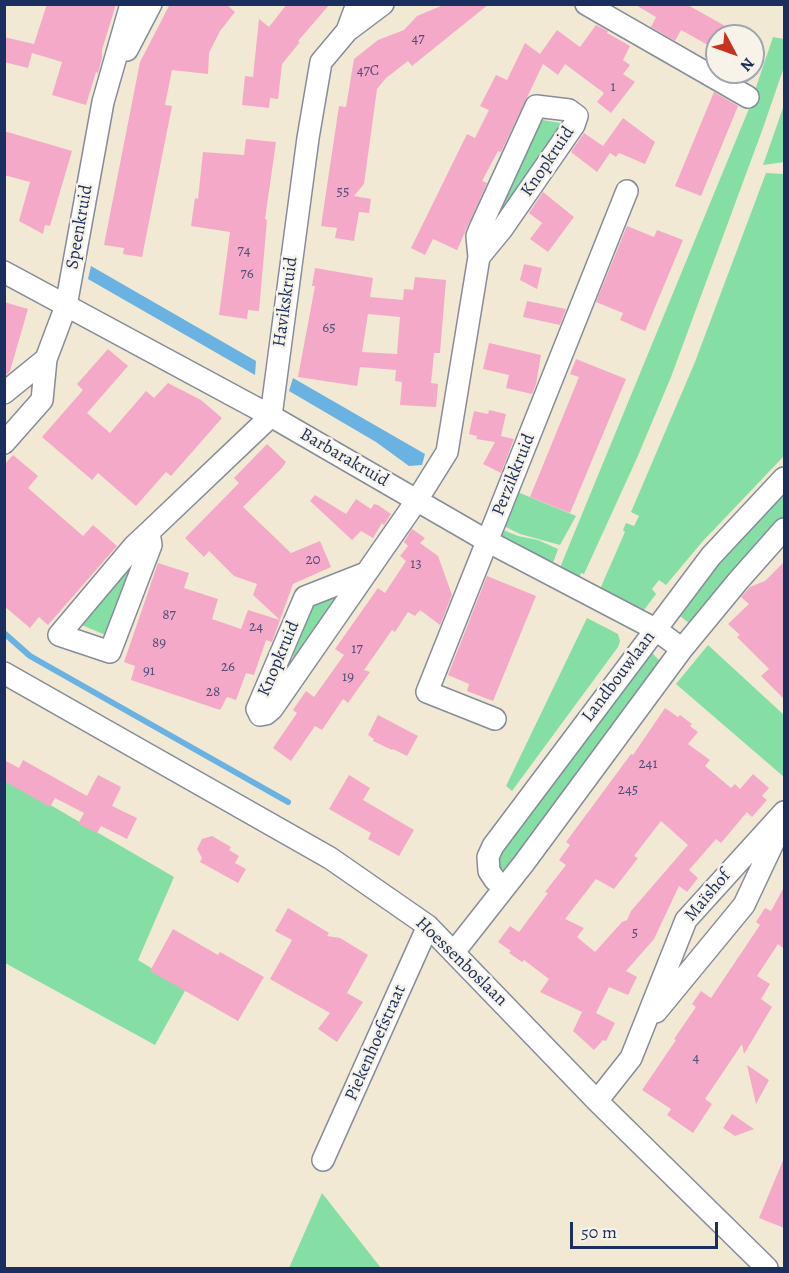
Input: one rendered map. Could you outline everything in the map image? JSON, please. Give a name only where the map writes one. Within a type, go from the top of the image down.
[{"type":"street","name":"Speenkruid","points":[[4,443],[42,400],[46,359],[66,306],[105,94],[131,4]]},
{"type":"street","name":"Speenkruid","points":[[105,94],[151,4]]},
{"type":"street","name":"Havikskruid","points":[[347,31],[357,4]]},
{"type":"street","name":"Havikskruid","points":[[271,416],[308,138],[321,62],[347,31],[383,4]]},
{"type":"street","points":[[585,4],[748,97]]},
{"type":"street","name":"Knopkruid","points":[[366,573],[305,597],[257,709],[260,715],[272,709],[417,500],[447,452],[479,257],[477,236],[536,106],[569,110],[577,116],[574,125],[502,229],[479,257]]},
{"type":"street","name":"Perzikkruid","points":[[495,719],[427,692],[627,191]]},
{"type":"street","name":"Barbarakruid","points":[[4,272],[271,416],[487,541],[655,630],[682,649]]},
{"type":"street","points":[[4,393],[46,359]]},
{"type":"street","points":[[149,531],[150,545],[110,652],[58,635],[134,546],[149,531],[271,416]]},
{"type":"street","name":"Landbouwlaan","points":[[504,887],[489,871],[488,857],[493,846],[711,556],[784,478]]},
{"type":"street","name":"Landbouwlaan","points":[[454,952],[682,649],[784,529]]},
{"type":"street","name":"Hoessenboslaan","points":[[4,673],[330,858],[428,926],[597,1101],[767,1269]]},
{"type":"street","name":"Maïshof","points":[[597,1101],[630,1058],[686,920],[784,812]]},
{"type":"street","name":"Maïshof","points":[[642,1029],[744,905],[784,820]]},
{"type":"street","name":"Piekenhoefstraat","points":[[323,1160],[428,926]]},
{"type":"green space","points":[[773,37],[784,39],[784,67],[671,377],[637,458],[584,574],[581,573],[578,581],[559,570],[757,84],[765,84],[765,61]]},
{"type":"green space","points":[[784,105],[784,162],[763,165]]},
{"type":"green space","points":[[542,120],[567,124],[488,230]]},
{"type":"green space","points":[[766,173],[784,174],[784,456],[702,542],[666,585],[659,580],[652,589],[656,594],[644,610],[646,612],[642,617],[600,589],[625,532],[623,530],[626,523],[634,526],[639,516],[631,512],[695,362]]},
{"type":"green space","points":[[784,489],[784,522],[690,623],[686,621],[677,613],[714,560]]},
{"type":"green space","points":[[515,491],[576,516],[560,545],[520,534],[504,526]]},
{"type":"green space","points":[[503,530],[538,540],[558,549],[552,566],[497,536]]},
{"type":"green space","points":[[139,552],[110,637],[77,623]]},
{"type":"green space","points":[[343,590],[290,665],[312,602]]},
{"type":"green space","points":[[587,618],[618,634],[620,641],[618,647],[512,791],[506,786]]},
{"type":"green space","points":[[708,645],[784,715],[784,777],[676,684]]},
{"type":"green space","points":[[649,650],[661,662],[511,867],[503,870],[495,863],[498,847]]},
{"type":"green space","points":[[4,778],[174,877],[138,960],[186,989],[155,1045],[5,963]]},
{"type":"green space","points":[[322,1193],[381,1268],[289,1268]]},
{"type":"water","points":[[91,266],[256,361],[255,375],[88,279]]},
{"type":"water","points":[[293,378],[425,454],[422,465],[409,466],[376,442],[289,391]]},
{"type":"building","points":[[47,4],[116,4],[102,50],[98,73],[96,72],[86,105],[52,95],[62,62],[32,53],[28,68],[4,62],[4,37],[34,44]]},
{"type":"building","points":[[170,4],[226,4],[235,12],[220,31],[209,53],[208,74],[172,70],[165,105],[172,106],[142,257],[123,254],[124,248],[104,245],[140,62]]},
{"type":"building","points":[[287,4],[330,4],[298,41],[300,42],[282,64],[278,99],[270,98],[269,108],[242,105],[245,76],[253,77],[259,19],[269,27]]},
{"type":"building","points":[[446,4],[489,4],[412,66],[408,61],[386,78],[377,89],[364,184],[354,196],[371,199],[369,213],[359,212],[354,241],[335,238],[337,228],[321,226],[339,106],[346,107],[354,59],[378,40],[404,30],[417,16]]},
{"type":"building","points":[[634,4],[686,4],[722,24],[705,24],[705,43],[681,30],[675,41],[651,27],[656,17]]},
{"type":"building","points":[[596,25],[630,46],[623,60],[630,65],[623,74],[635,82],[611,113],[597,102],[604,93],[565,64],[558,75],[543,64],[501,152],[498,151],[482,181],[487,183],[457,250],[433,239],[425,255],[411,248],[467,134],[475,138],[489,110],[480,106],[496,75],[507,80],[525,43],[540,54],[557,30],[580,47]]},
{"type":"building","points":[[714,92],[738,106],[701,196],[675,186]]},
{"type":"building","points":[[623,118],[655,142],[645,164],[619,153],[616,157],[610,153],[597,172],[571,152],[584,133],[603,146]]},
{"type":"building","points":[[4,131],[72,151],[50,226],[45,225],[43,234],[19,221],[30,182],[4,175]]},
{"type":"building","points":[[246,139],[276,142],[265,219],[267,220],[259,311],[248,310],[247,319],[219,315],[230,232],[191,226],[195,198],[198,199],[203,152],[244,155]]},
{"type":"building","points":[[543,192],[574,217],[548,252],[530,239],[542,223],[529,213]]},
{"type":"building","points":[[627,226],[654,237],[657,230],[683,240],[645,331],[620,320],[623,313],[596,302]]},
{"type":"building","points":[[524,264],[542,268],[537,289],[520,280]]},
{"type":"building","points":[[315,268],[373,278],[370,297],[403,300],[404,289],[413,290],[415,277],[446,280],[440,353],[434,353],[431,383],[438,384],[436,407],[400,405],[402,382],[395,381],[396,370],[360,367],[357,386],[298,377],[315,286],[312,286]],"holes":[[[368,314],[400,317],[397,354],[362,352]]]},
{"type":"building","points":[[527,301],[566,309],[560,325],[523,317]]},
{"type":"building","points":[[4,302],[28,309],[10,371],[6,375]]},
{"type":"building","points":[[489,343],[541,355],[532,394],[506,388],[509,375],[483,369]]},
{"type":"building","points":[[108,349],[128,366],[87,413],[110,433],[146,391],[154,398],[168,383],[201,400],[222,418],[171,476],[166,472],[136,506],[98,473],[92,480],[42,437],[83,390],[77,384]]},
{"type":"building","points":[[576,359],[626,379],[570,513],[530,497],[579,377],[570,374]]},
{"type":"building","points":[[489,410],[506,414],[501,436],[514,439],[501,473],[483,464],[495,442],[476,439],[477,436],[469,434],[474,411],[488,414]]},
{"type":"building","points":[[267,444],[286,462],[243,507],[291,553],[320,541],[331,567],[293,584],[280,620],[253,595],[257,584],[234,576],[209,551],[204,557],[185,538],[239,483],[234,478]]},
{"type":"building","points":[[13,455],[38,476],[28,488],[83,536],[93,525],[117,546],[48,625],[39,617],[30,628],[4,606],[4,465]]},
{"type":"building","points":[[315,495],[346,514],[356,499],[371,509],[374,504],[378,505],[391,514],[373,538],[361,531],[352,540],[310,501]]},
{"type":"building","points":[[412,529],[425,538],[420,543],[438,556],[452,595],[440,625],[420,610],[415,616],[408,612],[395,632],[392,630],[364,670],[370,672],[348,703],[343,699],[322,730],[315,726],[291,761],[273,748],[297,713],[293,710],[306,691],[314,697],[344,655],[335,649],[378,588],[385,593],[406,561],[400,556],[408,546],[404,542]]},
{"type":"building","points":[[784,562],[784,699],[761,676],[769,669],[737,637],[740,635],[728,624],[749,604],[741,597],[750,587],[765,581]]},
{"type":"building","points":[[158,563],[189,573],[184,588],[218,599],[212,619],[241,629],[248,610],[280,620],[272,642],[266,640],[254,675],[246,673],[236,700],[227,697],[220,710],[131,680],[135,666],[124,662]]},
{"type":"building","points":[[487,576],[536,596],[493,701],[467,691],[469,684],[448,675]]},
{"type":"building","points":[[665,708],[692,724],[690,726],[698,732],[688,744],[710,760],[705,766],[731,788],[735,784],[740,789],[753,774],[769,788],[762,796],[767,800],[752,817],[747,812],[721,843],[716,839],[689,870],[698,878],[687,892],[679,886],[654,939],[626,971],[637,977],[628,995],[609,987],[596,1013],[615,1023],[606,1041],[603,1040],[594,1050],[573,1031],[582,1012],[540,992],[549,979],[524,960],[522,962],[509,953],[511,951],[498,942],[510,926],[519,932],[548,893],[545,892],[566,865],[559,860],[570,845],[566,842],[631,754],[633,755]],"holes":[[[661,821],[688,845],[631,911],[627,920],[622,922],[595,952],[577,937],[584,928],[565,919],[596,879],[614,889],[638,858],[634,856]]]},
{"type":"building","points":[[378,715],[418,736],[407,756],[373,741],[374,739],[368,735]]},
{"type":"building","points":[[4,760],[19,768],[23,760],[87,796],[98,775],[121,787],[112,806],[137,818],[127,839],[101,826],[97,833],[78,824],[84,813],[55,798],[50,807],[4,781]]},
{"type":"building","points":[[349,775],[370,788],[363,800],[414,830],[399,856],[368,839],[371,833],[329,809]]},
{"type":"building","points":[[212,836],[231,847],[229,850],[239,856],[235,863],[246,869],[238,883],[200,862],[202,858],[197,849],[202,839]]},
{"type":"building","points":[[784,887],[784,949],[778,944],[757,976],[770,984],[761,999],[772,1007],[744,1054],[742,1044],[705,1099],[712,1104],[693,1133],[667,1115],[671,1109],[642,1090],[696,1007],[692,1004],[701,991],[711,998],[760,925],[756,922],[765,908],[771,911]]},
{"type":"building","points":[[288,908],[329,933],[327,936],[340,938],[368,955],[347,993],[363,1002],[337,1042],[318,1029],[330,1013],[270,979],[292,940],[275,931]]},
{"type":"building","points":[[173,929],[218,955],[220,952],[264,977],[238,1021],[150,971]]},
{"type":"building","points":[[747,1065],[769,1080],[756,1104]]},
{"type":"building","points":[[732,1114],[754,1129],[735,1136],[723,1128]]},
{"type":"building","points":[[784,1158],[784,1228],[759,1218]]},
{"type":"waterway","points":[[4,633],[30,656],[288,802]]}]
